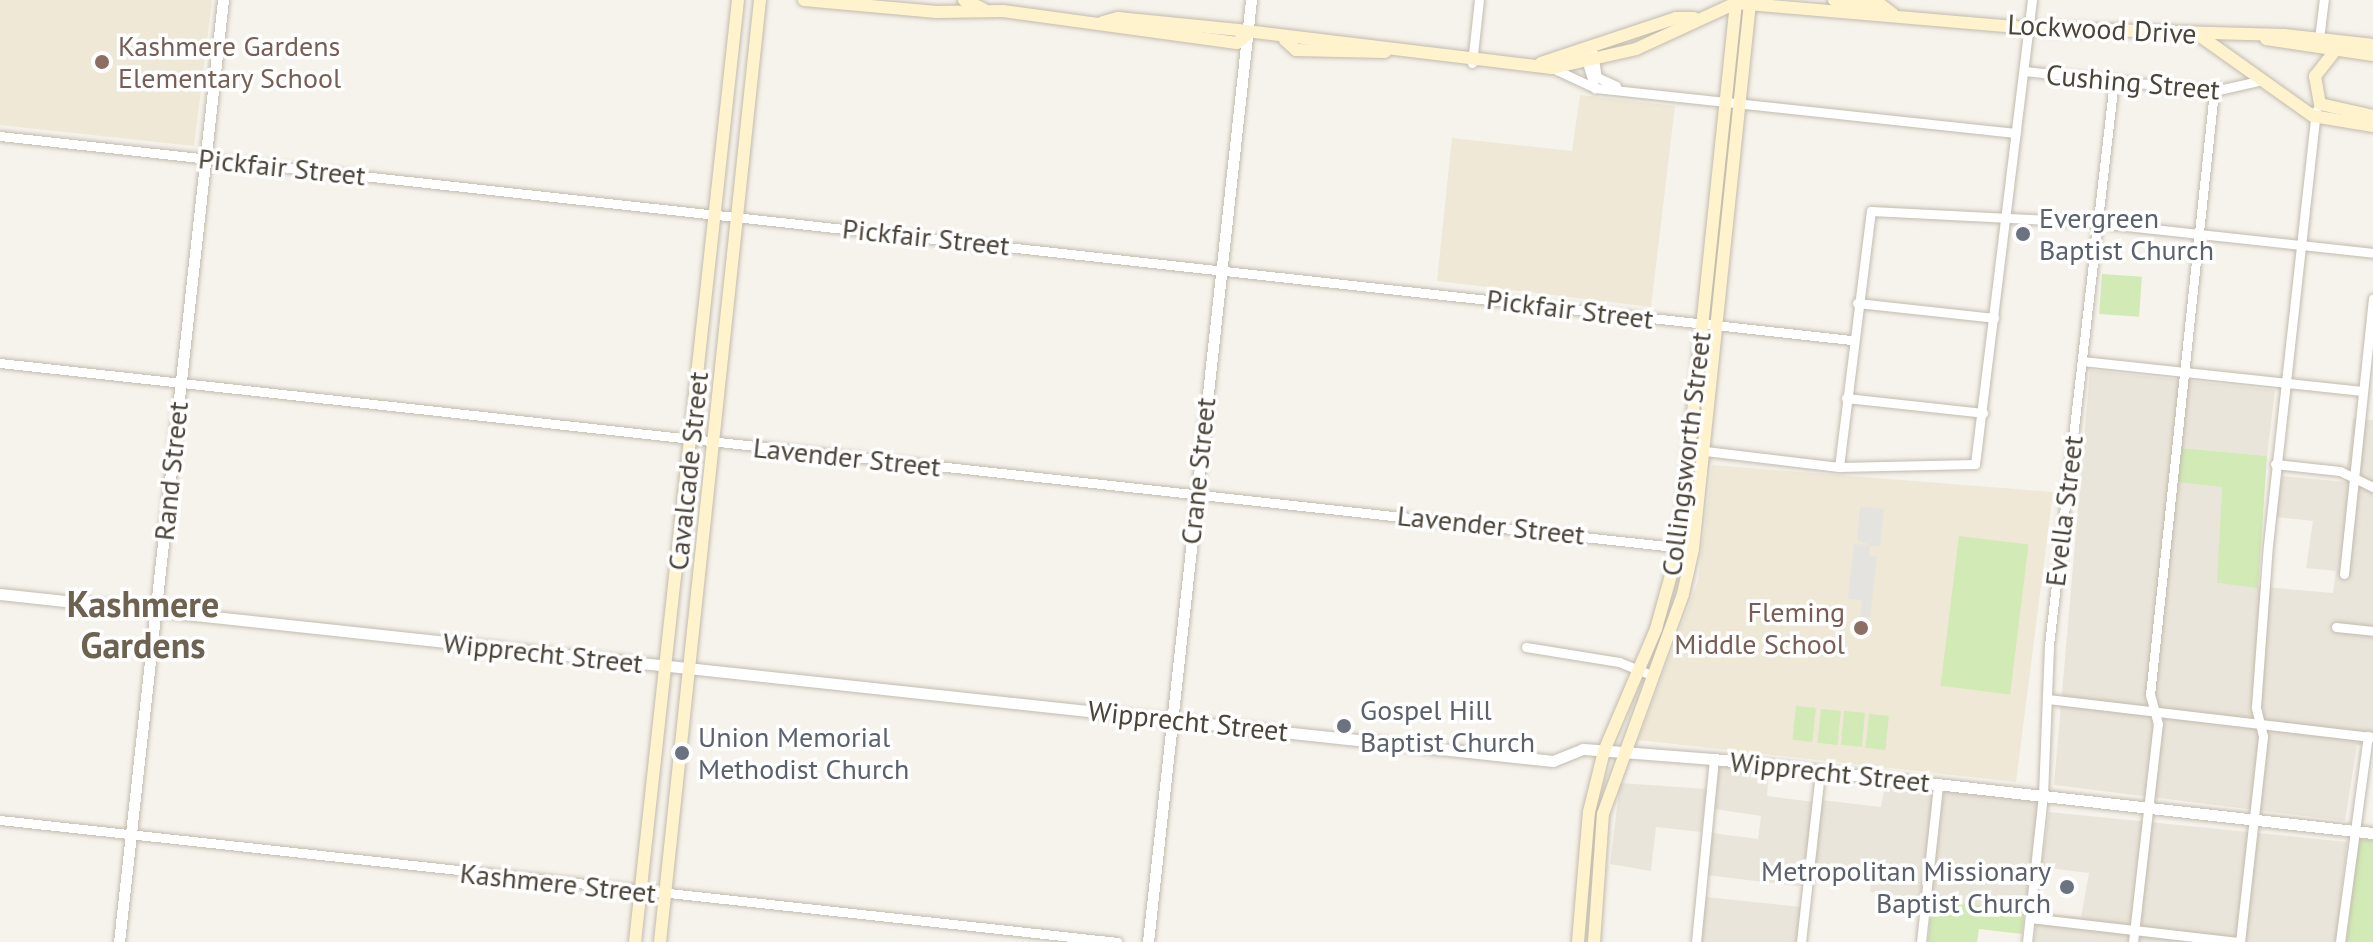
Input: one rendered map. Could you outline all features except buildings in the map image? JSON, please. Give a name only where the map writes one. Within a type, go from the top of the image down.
[{"type":"main road","name":"Cavalcade Street","points":[[635,942],[705,327],[738,0]]},
{"type":"main road","name":"Cavalcade Street","points":[[660,942],[760,0]]},
{"type":"main road","name":"Lockwood Drive","points":[[804,0],[983,9],[1003,6],[1103,22],[1118,18],[1285,40],[1296,50],[1385,52],[1472,63],[1552,68],[1589,56],[1676,18],[1694,18],[1743,1],[1795,5],[1817,13],[1893,14],[2029,28],[2319,39],[2373,45]]},
{"type":"main road","name":"Lockwood Drive","points":[[964,0],[983,9]]},
{"type":"main road","name":"Lockwood Drive","points":[[1795,5],[1813,0]]},
{"type":"main road","name":"Lockwood Drive","points":[[1834,0],[1881,5],[1893,14]]},
{"type":"main road","name":"Collingsworth Street","points":[[1578,942],[1589,812],[1604,751],[1639,669],[1679,546],[1727,98],[1743,1]]},
{"type":"main road","name":"Collingsworth Street","points":[[1594,942],[1603,814],[1693,549],[1741,99],[1743,1]]},
{"type":"main road","points":[[2196,33],[2258,81]]},
{"type":"main road","name":"Lockwood Drive","points":[[2263,38],[2334,52],[2373,55]]},
{"type":"main road","points":[[2334,52],[2315,76],[2320,104],[2373,116]]},
{"type":"main road","name":"Lockwood Drive","points":[[1533,65],[1589,56]]},
{"type":"main road","name":"Cushing Street","points":[[2258,81],[2313,116],[2373,126]]},
{"type":"main road","points":[[705,327],[725,330]]},
{"type":"main road","points":[[679,553],[701,557]]},
{"type":"main road","points":[[653,780],[677,783]]},
{"type":"street","name":"Rand Street","points":[[119,942],[223,0]]},
{"type":"street","name":"Crane Street","points":[[1148,942],[1251,0]]},
{"type":"street","points":[[1472,63],[1479,0]]},
{"type":"street","points":[[1689,449],[1839,467],[1975,464],[2032,0]]},
{"type":"street","points":[[2319,39],[2324,0]]},
{"type":"street","points":[[1589,56],[1597,77],[1623,88]]},
{"type":"street","points":[[1589,56],[1595,88]]},
{"type":"street","points":[[1552,68],[1595,88],[1741,99],[2016,133]]},
{"type":"street","name":"Cushing Street","points":[[2024,71],[2214,91],[2258,81]]},
{"type":"street","name":"Evella Street","points":[[2027,942],[2043,795],[2049,645],[2114,81]]},
{"type":"street","points":[[2133,942],[2156,710],[2150,695],[2214,91]]},
{"type":"street","points":[[2030,918],[2238,942],[2252,821],[2259,723],[2256,707],[2275,464],[2313,116],[2320,104]]},
{"type":"street","name":"Pickfair Street","points":[[0,136],[1221,268],[1852,340]]},
{"type":"street","points":[[1839,467],[1852,340],[1871,211],[2097,223],[2373,253]]},
{"type":"street","points":[[2344,574],[2362,391],[2369,372],[2373,299]]},
{"type":"street","points":[[1857,303],[1994,318]]},
{"type":"street","points":[[2082,361],[2362,391]]},
{"type":"street","name":"Lavender Street","points":[[0,363],[1693,549]]},
{"type":"street","points":[[1846,398],[1983,413]]},
{"type":"street","points":[[2275,464],[2340,471],[2373,487]]},
{"type":"street","name":"Wipprecht Street","points":[[0,594],[1553,761],[1583,749],[1714,759],[2373,833]]},
{"type":"street","points":[[2336,627],[2373,631]]},
{"type":"street","points":[[1526,647],[1639,669],[1652,675]]},
{"type":"street","points":[[2048,699],[2370,737],[2340,942]]},
{"type":"street","points":[[1696,942],[1714,759]]},
{"type":"street","points":[[1801,942],[1820,772]]},
{"type":"street","points":[[1921,942],[1938,785]]},
{"type":"street","name":"Kashmere Street","points":[[0,820],[1117,942]]},
{"type":"shaded area","name":"Kashmere Gardens Elementary School","points":[[0,0],[212,0],[194,146],[0,125]]},
{"type":"shaded area","points":[[1580,95],[1675,106],[1651,307],[1437,281],[1452,138],[1572,151]]},
{"type":"shaded area","points":[[2090,370],[2275,390],[2267,456],[2182,448],[2222,487],[2218,583],[2333,593],[2336,571],[2306,568],[2313,521],[2276,517],[2282,476],[2345,482],[2353,419],[2373,420],[2373,746],[2357,745],[2345,821],[2054,785]]},
{"type":"shaded area","name":"Fleming Middle School","points":[[1712,465],[2053,492],[2016,782],[1638,740],[1698,581]]},
{"type":"shaded area","points":[[1860,507],[1884,509],[1880,546],[1870,546],[1869,555],[1877,556],[1870,618],[1860,617],[1862,600],[1848,599],[1854,544],[1870,545],[1857,540]]},
{"type":"shaded area","points":[[1719,766],[1769,772],[1767,796],[1815,802],[1804,887],[1706,875],[1712,833],[1758,839],[1761,816],[1714,809]]},
{"type":"shaded area","points":[[1620,783],[1707,789],[1701,832],[1656,827],[1651,871],[1610,864]]},
{"type":"shaded area","points":[[1885,783],[1934,789],[1920,898],[1870,892],[1872,873],[1813,866],[1821,800],[1881,807]]},
{"type":"shaded area","points":[[1944,789],[2039,801],[2026,912],[1930,900]]},
{"type":"shaded area","points":[[2049,812],[2347,842],[2336,942],[2034,942],[2037,913],[2081,917],[2089,873],[2041,867]]},
{"type":"shaded area","points":[[1706,897],[1801,907],[1797,942],[1701,942]]},
{"type":"green space","points":[[2102,274],[2142,277],[2139,317],[2099,314]]},
{"type":"green space","points":[[2182,448],[2267,456],[2258,588],[2217,583],[2222,487],[2177,482]]},
{"type":"green space","points":[[1959,536],[2028,545],[2010,694],[1941,686]]},
{"type":"green space","points":[[1796,706],[1816,708],[1812,742],[1792,740]]},
{"type":"green space","points":[[1821,709],[1841,711],[1837,745],[1817,743]]},
{"type":"green space","points":[[1844,711],[1865,713],[1862,747],[1841,745]]},
{"type":"green space","points":[[1869,714],[1889,716],[1885,750],[1865,748]]},
{"type":"green space","points":[[2359,839],[2373,840],[2373,942],[2346,942]]},
{"type":"green space","points":[[1932,900],[2025,910],[2022,934],[1979,929],[1977,942],[1928,942]]},
{"type":"place","name":"Kashmere Gardens Elementary School","points":[[102,62]]},
{"type":"place","name":"Evergreen Baptist Church","points":[[2023,234]]},
{"type":"place","name":"Fleming Middle School","points":[[1861,628]]},
{"type":"place","name":"Gospel Hill Baptist Church","points":[[1344,726]]},
{"type":"place","name":"Union Memorial Methodist Church","points":[[682,753]]},
{"type":"place","name":"Metropolitan Missionary Baptist Church","points":[[2067,887]]},
{"type":"district","name":"Kashmere Gardens","points":[[143,624]]}]
